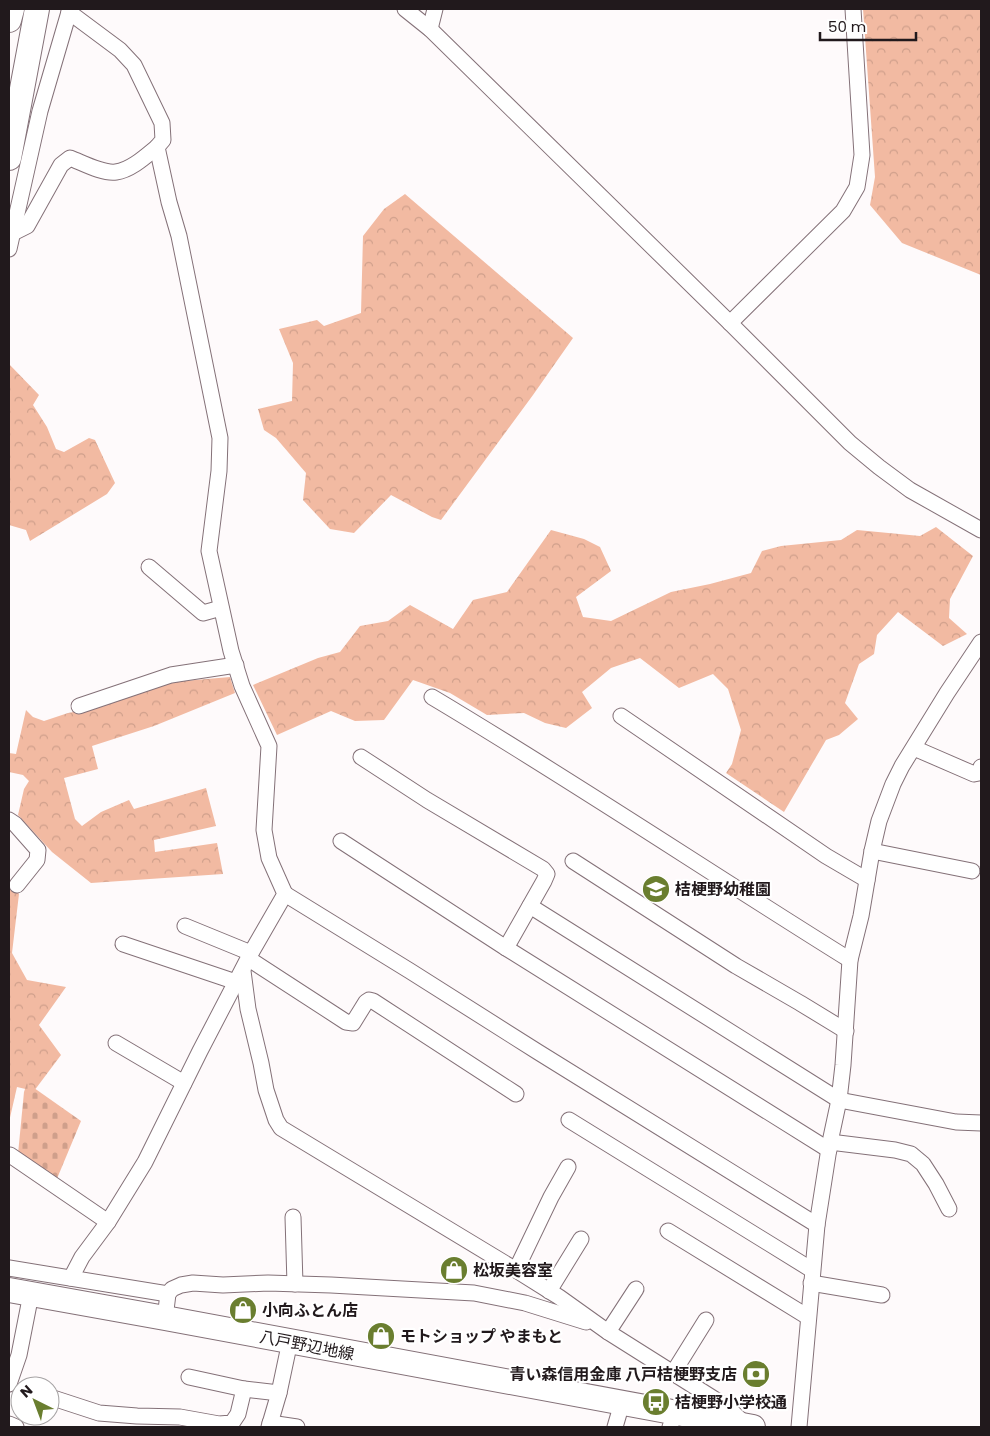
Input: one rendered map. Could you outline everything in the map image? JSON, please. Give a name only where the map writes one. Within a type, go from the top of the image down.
[{"type":"main road","points":[[9,20],[12,9]]},
{"type":"main road","points":[[9,84],[25,9]]},
{"type":"main road","points":[[9,158],[37,9]]},
{"type":"main road","name":"八戸野辺地線","points":[[20,1292],[622,1403],[672,1420],[751,1427]]},
{"type":"street","points":[[405,9],[430,29],[850,442],[910,490],[981,530]]},
{"type":"street","points":[[430,29],[435,9]]},
{"type":"street","points":[[730,322],[843,211],[857,187],[862,155],[853,9]]},
{"type":"street","points":[[9,248],[40,110],[69,10],[120,50],[134,65],[162,123],[163,140],[157,147],[125,170],[114,173],[70,158],[61,165],[27,226],[13,233]]},
{"type":"street","points":[[157,147],[169,202],[179,236],[220,438],[219,471],[209,551],[221,608],[242,686],[270,746],[264,830],[269,858],[285,894],[817,1225]]},
{"type":"street","points":[[149,567],[203,613],[221,608]]},
{"type":"street","points":[[799,1427],[817,1225],[839,1100],[846,1031],[850,960],[861,916],[872,851],[879,821],[902,766],[981,642]]},
{"type":"street","points":[[79,706],[171,675],[236,665]]},
{"type":"street","points":[[432,697],[551,770],[850,960]]},
{"type":"street","points":[[621,716],[826,856],[868,880]]},
{"type":"street","points":[[914,748],[974,774],[979,773],[981,767]]},
{"type":"street","points":[[361,757],[427,800],[543,869],[547,874],[506,948]]},
{"type":"street","points":[[9,820],[15,824],[38,850],[38,860],[18,885]]},
{"type":"street","points":[[341,841],[506,948],[830,1146],[895,1150],[911,1154],[923,1164],[949,1209]]},
{"type":"street","points":[[872,851],[972,871]]},
{"type":"street","points":[[573,861],[736,966],[846,1031]]},
{"type":"street","points":[[71,1278],[82,1257],[108,1222],[145,1162],[245,966],[285,894]]},
{"type":"street","points":[[530,906],[839,1100],[956,1122],[981,1123]]},
{"type":"street","points":[[185,926],[245,966],[346,1022],[353,1023],[366,1002],[373,1001],[516,1094]]},
{"type":"street","points":[[123,944],[245,966]]},
{"type":"street","points":[[245,966],[248,1009],[266,1090],[276,1120],[281,1128],[516,1270],[672,1374],[727,1407],[751,1427]]},
{"type":"street","points":[[116,1043],[184,1083]]},
{"type":"street","points":[[569,1120],[812,1276],[882,1295]]},
{"type":"street","points":[[9,1157],[10,1155],[108,1222]]},
{"type":"street","points":[[516,1270],[551,1197],[568,1167]]},
{"type":"street","points":[[293,1217],[295,1284]]},
{"type":"street","points":[[668,1231],[808,1317]]},
{"type":"street","points":[[549,1291],[581,1239]]},
{"type":"street","points":[[9,1268],[168,1294]]},
{"type":"street","points":[[165,1318],[168,1294],[172,1289],[180,1285],[193,1283],[223,1285],[295,1284],[474,1294],[524,1303],[604,1329]]},
{"type":"street","points":[[604,1329],[636,1290]]},
{"type":"street","points":[[14,1376],[20,1292]]},
{"type":"street","points":[[672,1374],[706,1320]]},
{"type":"street","points":[[290,1342],[270,1425],[297,1427]]},
{"type":"street","points":[[189,1377],[244,1389],[279,1394]]},
{"type":"street","points":[[60,1400],[99,1413],[180,1417],[226,1424],[232,1423],[238,1414],[244,1389]]},
{"type":"street","points":[[615,1427],[622,1403]]},
{"type":"street","points":[[9,1424],[16,1427]]},
{"type":"green space","points":[[863,9],[981,9],[981,275],[902,243],[870,205],[875,177]]},
{"type":"green space","points":[[405,194],[573,338],[441,520],[391,495],[354,533],[330,529],[303,500],[306,473],[276,438],[264,430],[258,409],[292,401],[293,363],[279,329],[317,320],[324,326],[361,313],[363,236],[384,209]]},
{"type":"green space","points":[[9,364],[39,395],[33,405],[47,427],[56,449],[64,452],[89,438],[95,440],[115,483],[107,494],[30,541],[26,530],[9,525]]},
{"type":"green space","points":[[936,527],[973,556],[950,599],[949,618],[967,634],[943,646],[898,612],[877,635],[874,654],[859,664],[845,703],[858,719],[839,735],[826,740],[784,812],[726,773],[732,764],[741,730],[728,689],[713,674],[679,688],[640,658],[611,668],[582,692],[592,708],[566,728],[545,723],[524,713],[487,715],[450,693],[413,680],[384,720],[355,721],[331,711],[277,735],[253,685],[318,658],[340,652],[360,626],[388,621],[410,605],[453,629],[473,600],[507,592],[551,530],[584,539],[600,547],[611,571],[576,597],[583,617],[611,621],[671,592],[751,573],[762,551],[781,546],[841,540],[857,530],[920,536]]},
{"type":"green space","points":[[230,677],[235,693],[154,726],[92,746],[98,769],[64,778],[75,819],[82,826],[101,812],[129,800],[134,809],[206,788],[216,826],[154,840],[155,852],[217,843],[223,874],[91,883],[52,852],[18,815],[24,789],[29,781],[23,775],[9,772],[9,753],[16,754],[26,710],[33,717],[44,721],[68,713],[101,707],[172,682]]},
{"type":"green space","points":[[9,883],[19,894],[12,953],[27,980],[66,987],[39,1025],[61,1055],[34,1091],[17,1087],[9,1122]]},
{"type":"green space","points":[[27,1083],[81,1121],[56,1181],[18,1154],[24,1092]]},
{"type":"place","name":"桔梗野幼稚園","points":[[656,889]]},
{"type":"place","name":"松坂美容室","points":[[454,1270]]},
{"type":"place","name":"小向ふとん店","points":[[243,1310]]},
{"type":"place","name":"モトショップ やまもと","points":[[381,1336]]},
{"type":"place","name":"青い森信用金庫 八戸桔梗野支店","points":[[756,1374]]},
{"type":"place","name":"桔梗野小学校通","points":[[656,1402]]}]
